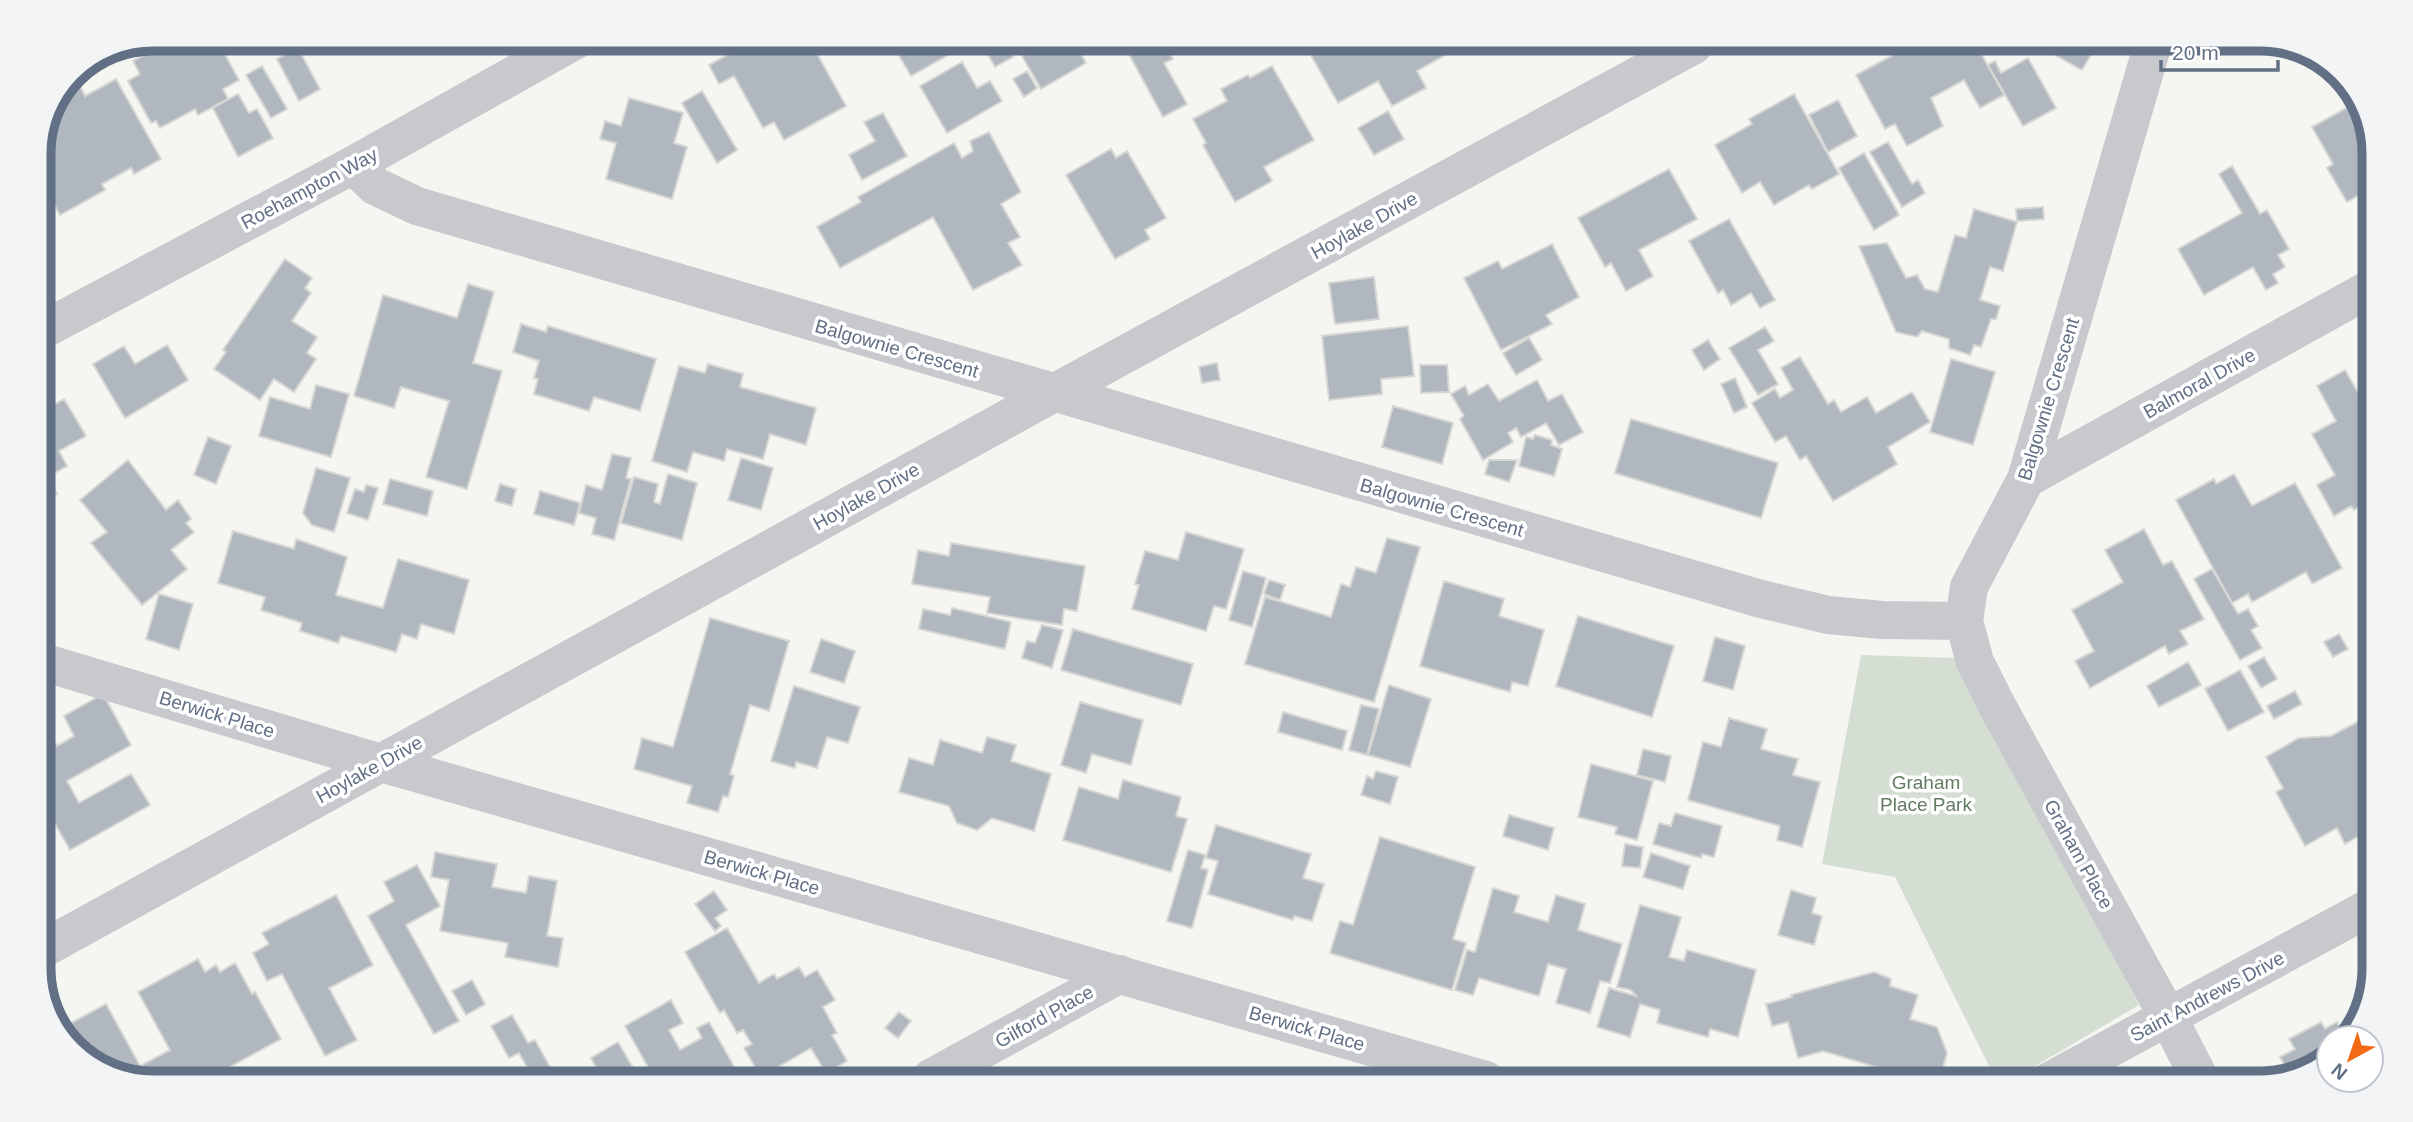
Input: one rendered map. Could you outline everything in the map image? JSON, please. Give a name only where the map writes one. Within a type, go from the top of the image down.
[{"type":"street","name":"Roehampton Way","points":[[51,325],[353,165],[556,51]]},
{"type":"street","name":"Hoylake Drive","points":[[51,944],[1052,394],[1684,51]]},
{"type":"street","name":"Balgownie Crescent","points":[[353,165],[375,186],[417,206],[1052,394],[1761,599],[1828,615],[1882,620],[1964,621],[1969,587],[2026,478],[2151,51]]},
{"type":"street","name":"Balmoral Drive","points":[[2026,478],[2362,293]]},
{"type":"street","name":"Graham Place","points":[[1964,621],[1975,662],[1990,692],[2196,1071]]},
{"type":"street","name":"Berwick Place","points":[[51,665],[381,763],[1455,1071]]},
{"type":"street","name":"Saint Andrews Drive","points":[[2068,1071],[2362,912]]},
{"type":"street","name":"Gilford Place","points":[[944,1071],[1120,974]]},
{"type":"green space","name":"Graham Place Park","points":[[1861,655],[1957,658],[2139,1005],[2027,1071],[1992,1071],[1895,877],[1822,864]]},
{"type":"building","points":[[151,51],[223,51],[239,80],[223,89],[228,99],[198,115],[195,109],[160,128],[156,121],[151,123],[128,81],[140,74],[133,61]]},
{"type":"building","points":[[292,51],[300,51],[320,89],[299,101],[277,59]]},
{"type":"building","points":[[735,51],[816,51],[846,106],[784,140],[774,122],[763,128],[734,76],[719,84],[709,65]]},
{"type":"building","points":[[896,51],[955,51],[911,76]]},
{"type":"building","points":[[986,51],[1009,51],[1013,57],[995,67]]},
{"type":"building","points":[[1031,51],[1079,51],[1086,63],[1041,89],[1022,56]]},
{"type":"building","points":[[1127,51],[1168,51],[1173,59],[1164,63],[1187,104],[1163,117]]},
{"type":"building","points":[[1309,51],[1453,51],[1417,71],[1426,88],[1392,106],[1378,81],[1338,103]]},
{"type":"building","points":[[1901,51],[1980,51],[2004,95],[1980,108],[1964,80],[1931,98],[1943,126],[1907,146],[1895,124],[1885,129],[1856,75]]},
{"type":"building","points":[[2048,51],[2089,51],[2092,53],[2082,70]]},
{"type":"building","points":[[2028,58],[2056,108],[2023,126],[1988,65],[1995,61],[2001,73]]},
{"type":"building","points":[[962,62],[977,88],[990,81],[1002,101],[947,133],[920,86]]},
{"type":"building","points":[[262,66],[287,109],[271,118],[246,75]]},
{"type":"building","points":[[1272,66],[1314,140],[1264,167],[1272,181],[1235,202],[1203,145],[1206,143],[1193,119],[1227,101],[1221,89]]},
{"type":"building","points":[[1027,71],[1037,88],[1024,97],[1013,79]]},
{"type":"building","points":[[116,79],[161,159],[134,174],[131,168],[102,184],[105,190],[60,215],[51,199],[51,146],[54,126],[61,108],[78,84],[85,96]]},
{"type":"building","points":[[702,91],[737,150],[717,163],[682,103]]},
{"type":"building","points":[[238,94],[249,113],[257,109],[273,138],[238,157],[213,108]]},
{"type":"building","points":[[1794,94],[1839,174],[1812,189],[1809,185],[1774,205],[1760,182],[1742,193],[1715,145],[1752,124],[1749,119]]},
{"type":"building","points":[[629,98],[683,113],[674,143],[687,147],[672,199],[606,179],[616,143],[600,139],[605,121],[621,126]]},
{"type":"building","points":[[1838,100],[1857,136],[1828,152],[1809,115]]},
{"type":"building","points":[[2351,106],[2357,120],[2362,146],[2362,194],[2347,202],[2327,168],[2333,164],[2312,127]]},
{"type":"building","points":[[1388,111],[1404,139],[1374,155],[1358,128]]},
{"type":"building","points":[[883,113],[907,156],[862,180],[849,155],[875,141],[864,122]]},
{"type":"building","points":[[989,132],[1021,192],[1001,204],[1020,237],[1008,243],[1022,265],[973,290],[933,217],[840,268],[817,227],[861,202],[858,197],[954,143],[962,158],[973,151],[970,141]]},
{"type":"building","points":[[1888,142],[1912,184],[1918,180],[1925,193],[1902,207],[1870,152]]},
{"type":"building","points":[[1111,149],[1116,158],[1127,151],[1166,218],[1145,230],[1150,239],[1115,259],[1066,175]]},
{"type":"building","points":[[1864,153],[1899,215],[1874,230],[1839,168]]},
{"type":"building","points":[[2232,166],[2260,214],[2267,210],[2289,249],[2278,255],[2285,267],[2273,274],[2278,283],[2266,290],[2253,267],[2204,295],[2178,249],[2242,213],[2219,174]]},
{"type":"building","points":[[1669,169],[1697,219],[1639,250],[1653,276],[1626,291],[1611,263],[1605,267],[1578,218]]},
{"type":"building","points":[[2043,207],[2044,219],[2017,221],[2016,209]]},
{"type":"building","points":[[1974,209],[2017,222],[2003,271],[1990,267],[1980,300],[2000,306],[1996,319],[1991,319],[1981,347],[1974,345],[1970,355],[1949,348],[1949,339],[1922,331],[1917,337],[1896,332],[1859,246],[1887,243],[1906,278],[1917,275],[1925,289],[1938,292],[1955,235],[1966,238]]},
{"type":"building","points":[[1729,219],[1775,300],[1760,308],[1751,293],[1731,305],[1723,290],[1718,293],[1689,241]]},
{"type":"building","points":[[1552,244],[1579,297],[1546,315],[1552,324],[1501,350],[1464,278],[1498,261],[1502,269]]},
{"type":"building","points":[[285,259],[312,278],[305,288],[311,293],[292,321],[317,337],[307,353],[316,359],[294,392],[274,379],[260,400],[214,369],[226,352],[223,350]]},
{"type":"building","points":[[1374,277],[1379,319],[1335,324],[1329,283]]},
{"type":"building","points":[[468,284],[494,292],[473,363],[502,371],[467,489],[426,477],[449,401],[401,387],[394,408],[354,396],[383,295],[457,318]]},
{"type":"building","points":[[521,324],[546,332],[548,326],[656,359],[640,411],[594,397],[589,411],[534,394],[538,379],[534,378],[539,361],[513,352]]},
{"type":"building","points":[[1408,326],[1414,376],[1381,379],[1382,394],[1329,400],[1322,336]]},
{"type":"building","points":[[1765,327],[1774,341],[1758,350],[1778,384],[1758,395],[1729,348]]},
{"type":"building","points":[[1529,338],[1542,360],[1516,375],[1503,353]]},
{"type":"building","points":[[1708,340],[1720,359],[1704,370],[1692,350]]},
{"type":"building","points":[[167,345],[188,380],[125,418],[93,364],[124,346],[135,364]]},
{"type":"building","points":[[1800,357],[1828,404],[1834,400],[1841,412],[1867,397],[1876,413],[1912,392],[1930,422],[1888,447],[1897,464],[1833,501],[1806,456],[1800,460],[1786,436],[1775,442],[1752,403],[1775,389],[1780,398],[1793,390],[1781,368]]},
{"type":"building","points":[[1951,359],[1995,372],[1973,445],[1930,432]]},
{"type":"building","points":[[1217,363],[1220,380],[1202,383],[1199,367]]},
{"type":"building","points":[[708,364],[743,374],[740,387],[816,408],[806,445],[770,434],[763,459],[727,449],[724,461],[693,452],[687,472],[652,461],[679,366],[705,373]]},
{"type":"building","points":[[1420,365],[1447,365],[1449,392],[1421,393]]},
{"type":"building","points":[[2345,370],[2362,397],[2362,505],[2354,510],[2351,506],[2334,516],[2317,485],[2335,475],[2312,434],[2336,421],[2317,386]]},
{"type":"building","points":[[1735,378],[1747,407],[1734,413],[1721,384]]},
{"type":"building","points":[[1537,380],[1548,401],[1562,394],[1583,432],[1559,445],[1546,423],[1521,437],[1516,428],[1508,433],[1513,442],[1483,460],[1460,419],[1464,416],[1451,394],[1465,386],[1469,395],[1488,384],[1499,401]]},
{"type":"building","points":[[316,385],[349,394],[331,457],[259,436],[270,397],[310,409]]},
{"type":"building","points":[[64,399],[86,436],[59,451],[67,466],[51,475],[51,406]]},
{"type":"building","points":[[1393,406],[1453,423],[1442,464],[1382,447]]},
{"type":"building","points":[[1631,419],[1778,463],[1761,518],[1615,473]]},
{"type":"building","points":[[1535,435],[1552,440],[1551,445],[1562,449],[1554,476],[1519,466],[1526,437],[1533,439]]},
{"type":"building","points":[[208,437],[231,446],[216,484],[194,475]]},
{"type":"building","points":[[612,454],[631,458],[626,478],[631,479],[614,540],[592,534],[596,518],[579,513],[586,485],[602,490]]},
{"type":"building","points":[[741,458],[773,468],[761,510],[728,500]]},
{"type":"building","points":[[128,460],[166,510],[178,500],[191,519],[186,523],[194,532],[171,550],[187,569],[142,605],[91,543],[107,532],[80,500]]},
{"type":"building","points":[[1489,460],[1517,460],[1509,482],[1485,474]]},
{"type":"building","points":[[316,468],[350,478],[334,532],[312,525],[303,513]]},
{"type":"building","points":[[668,474],[697,483],[682,540],[621,523],[634,477],[658,484],[654,502],[660,504]]},
{"type":"building","points":[[2234,474],[2252,506],[2295,483],[2342,568],[2312,584],[2306,572],[2252,602],[2248,594],[2232,603],[2176,500],[2214,479],[2216,484]]},
{"type":"building","points":[[390,479],[433,491],[427,516],[383,504]]},
{"type":"building","points":[[51,483],[57,494],[51,497]]},
{"type":"building","points":[[500,484],[516,489],[512,506],[495,501]]},
{"type":"building","points":[[366,485],[378,488],[368,520],[347,513],[355,489],[364,492]]},
{"type":"building","points":[[540,491],[580,503],[574,525],[534,514]]},
{"type":"building","points":[[2144,529],[2163,565],[2172,561],[2204,619],[2180,631],[2188,644],[2169,654],[2165,646],[2090,688],[2075,661],[2094,651],[2072,610],[2123,582],[2105,550]]},
{"type":"building","points":[[233,531],[294,549],[296,539],[347,557],[336,595],[383,608],[398,559],[469,580],[454,634],[421,624],[417,639],[402,634],[396,652],[341,636],[338,643],[300,631],[302,623],[261,610],[265,597],[218,583]]},
{"type":"building","points":[[1186,532],[1244,549],[1226,609],[1214,606],[1206,631],[1132,609],[1139,585],[1135,584],[1145,551],[1178,560]]},
{"type":"building","points":[[1387,538],[1420,547],[1374,702],[1245,664],[1265,597],[1331,617],[1341,584],[1350,587],[1356,567],[1376,573]]},
{"type":"building","points":[[951,543],[1085,566],[1077,611],[1064,609],[1062,625],[987,613],[990,597],[912,584],[918,550],[949,556]]},
{"type":"building","points":[[2212,569],[2238,614],[2248,609],[2258,626],[2251,630],[2262,648],[2240,660],[2194,579]]},
{"type":"building","points":[[1243,571],[1266,578],[1252,627],[1229,620]]},
{"type":"building","points":[[1269,580],[1285,585],[1280,600],[1264,594]]},
{"type":"building","points":[[1444,581],[1504,599],[1499,616],[1544,630],[1528,686],[1512,682],[1510,692],[1420,666]]},
{"type":"building","points":[[159,594],[193,604],[179,650],[146,639]]},
{"type":"building","points":[[952,608],[1011,622],[1005,649],[919,629],[923,609],[950,615]]},
{"type":"building","points":[[1578,616],[1674,646],[1652,717],[1556,686]]},
{"type":"building","points":[[710,618],[789,641],[769,711],[750,705],[730,774],[734,776],[728,797],[723,796],[718,812],[687,803],[692,786],[634,769],[642,738],[673,747]]},
{"type":"building","points":[[1042,625],[1063,630],[1052,668],[1022,658],[1027,641],[1035,643]]},
{"type":"building","points":[[1073,629],[1193,664],[1181,705],[1061,670]]},
{"type":"building","points":[[2339,634],[2348,649],[2333,657],[2324,642]]},
{"type":"building","points":[[1715,637],[1745,646],[1733,690],[1703,681]]},
{"type":"building","points":[[821,639],[855,651],[844,683],[810,672]]},
{"type":"building","points":[[2264,657],[2277,679],[2261,688],[2248,666]]},
{"type":"building","points":[[2188,662],[2201,685],[2159,707],[2147,686]]},
{"type":"building","points":[[2240,670],[2264,712],[2228,731],[2205,689]]},
{"type":"building","points":[[1389,685],[1431,699],[1410,767],[1368,755]]},
{"type":"building","points":[[794,686],[860,707],[848,743],[827,737],[817,768],[796,762],[795,768],[771,761]]},
{"type":"building","points":[[2295,691],[2302,704],[2274,719],[2267,706]]},
{"type":"building","points":[[103,694],[131,745],[67,781],[79,803],[131,774],[150,805],[70,850],[51,817],[51,735],[57,746],[74,736],[64,716]]},
{"type":"building","points":[[1080,702],[1143,720],[1131,765],[1092,754],[1086,773],[1061,765]]},
{"type":"building","points":[[1361,705],[1379,709],[1367,755],[1349,750]]},
{"type":"building","points":[[1283,712],[1347,731],[1342,750],[1278,732]]},
{"type":"building","points":[[1729,718],[1767,729],[1761,749],[1798,759],[1793,775],[1820,782],[1802,847],[1777,840],[1780,826],[1688,800],[1703,742],[1721,747]]},
{"type":"building","points":[[2361,720],[2362,722],[2362,834],[2345,844],[2337,828],[2305,846],[2276,792],[2283,788],[2266,757],[2299,738],[2331,736]]},
{"type":"building","points":[[987,737],[1016,745],[1011,761],[1051,774],[1034,831],[992,818],[977,830],[957,823],[949,806],[899,792],[909,758],[933,765],[940,740],[982,753]]},
{"type":"building","points":[[1643,749],[1671,756],[1665,782],[1637,775]]},
{"type":"building","points":[[1591,764],[1653,781],[1637,840],[1615,834],[1617,827],[1578,817]]},
{"type":"building","points":[[1376,771],[1398,777],[1390,804],[1361,795],[1367,776],[1373,779]]},
{"type":"building","points":[[1123,780],[1181,797],[1176,816],[1187,819],[1171,872],[1063,840],[1079,787],[1118,799]]},
{"type":"building","points":[[1675,813],[1722,826],[1714,857],[1702,854],[1701,858],[1653,844],[1659,823],[1671,826]]},
{"type":"building","points":[[1509,815],[1554,828],[1548,850],[1503,836]]},
{"type":"building","points":[[1216,825],[1311,854],[1303,878],[1324,884],[1312,921],[1294,916],[1293,920],[1208,894],[1218,861],[1206,858]]},
{"type":"building","points":[[1380,837],[1475,867],[1453,939],[1466,943],[1452,990],[1330,953],[1340,921],[1353,925]]},
{"type":"building","points":[[1625,844],[1643,847],[1640,868],[1622,866]]},
{"type":"building","points":[[1188,850],[1205,855],[1201,868],[1208,870],[1192,928],[1167,921]]},
{"type":"building","points":[[435,852],[497,864],[492,887],[526,893],[529,876],[557,881],[547,936],[563,938],[558,967],[505,957],[508,943],[440,931],[449,880],[431,877]]},
{"type":"building","points":[[1651,853],[1690,866],[1683,889],[1643,877]]},
{"type":"building","points":[[417,865],[440,906],[406,925],[459,1021],[434,1034],[368,916],[394,901],[384,882]]},
{"type":"building","points":[[1493,888],[1519,896],[1514,912],[1548,922],[1556,895],[1585,904],[1578,930],[1622,944],[1610,983],[1600,981],[1590,1013],[1556,1003],[1566,969],[1548,964],[1539,996],[1479,978],[1473,995],[1455,990],[1467,950],[1475,952]]},
{"type":"building","points":[[1791,890],[1816,898],[1812,913],[1822,916],[1814,945],[1778,935]]},
{"type":"building","points":[[714,891],[727,910],[715,918],[721,926],[715,931],[695,904]]},
{"type":"building","points":[[336,895],[373,965],[329,988],[357,1040],[325,1056],[282,974],[267,981],[253,953],[269,944],[262,933]]},
{"type":"building","points":[[1640,905],[1681,917],[1669,957],[1684,961],[1687,950],[1756,970],[1738,1037],[1710,1029],[1708,1037],[1657,1023],[1660,1010],[1640,1004],[1630,1037],[1597,1027],[1609,988],[1636,996],[1631,990],[1617,987]]},
{"type":"building","points":[[727,928],[759,983],[774,974],[777,979],[799,967],[805,977],[817,970],[835,1000],[823,1007],[837,1033],[832,1035],[847,1061],[825,1071],[811,1048],[771,1071],[770,1068],[757,1071],[744,1048],[752,1044],[743,1030],[737,1033],[724,1010],[720,1013],[685,952]]},
{"type":"building","points":[[198,959],[205,972],[216,965],[220,972],[235,963],[281,1039],[222,1071],[145,1070],[142,1065],[170,1050],[138,992]]},
{"type":"building","points":[[1874,972],[1891,979],[1890,986],[1918,995],[1910,1019],[1937,1027],[1947,1053],[1942,1071],[1889,1071],[1823,1051],[1798,1058],[1788,1022],[1772,1026],[1766,1004],[1792,997],[1791,995]]},
{"type":"building","points":[[472,980],[485,1004],[466,1015],[452,991]]},
{"type":"building","points":[[671,1000],[683,1023],[669,1030],[680,1050],[702,1038],[697,1028],[709,1022],[737,1071],[640,1071],[648,1067],[625,1026]]},
{"type":"building","points":[[106,1004],[142,1070],[102,1058],[75,1034],[77,1033],[71,1023]]},
{"type":"building","points":[[899,1012],[911,1021],[898,1038],[885,1028]]},
{"type":"building","points":[[512,1015],[528,1043],[535,1040],[552,1071],[529,1071],[519,1053],[509,1058],[491,1026]]},
{"type":"building","points":[[2315,1025],[2315,1055],[2286,1068],[2280,1057],[2295,1049],[2289,1039]]},
{"type":"building","points":[[618,1042],[635,1071],[598,1071],[591,1058]]}]
